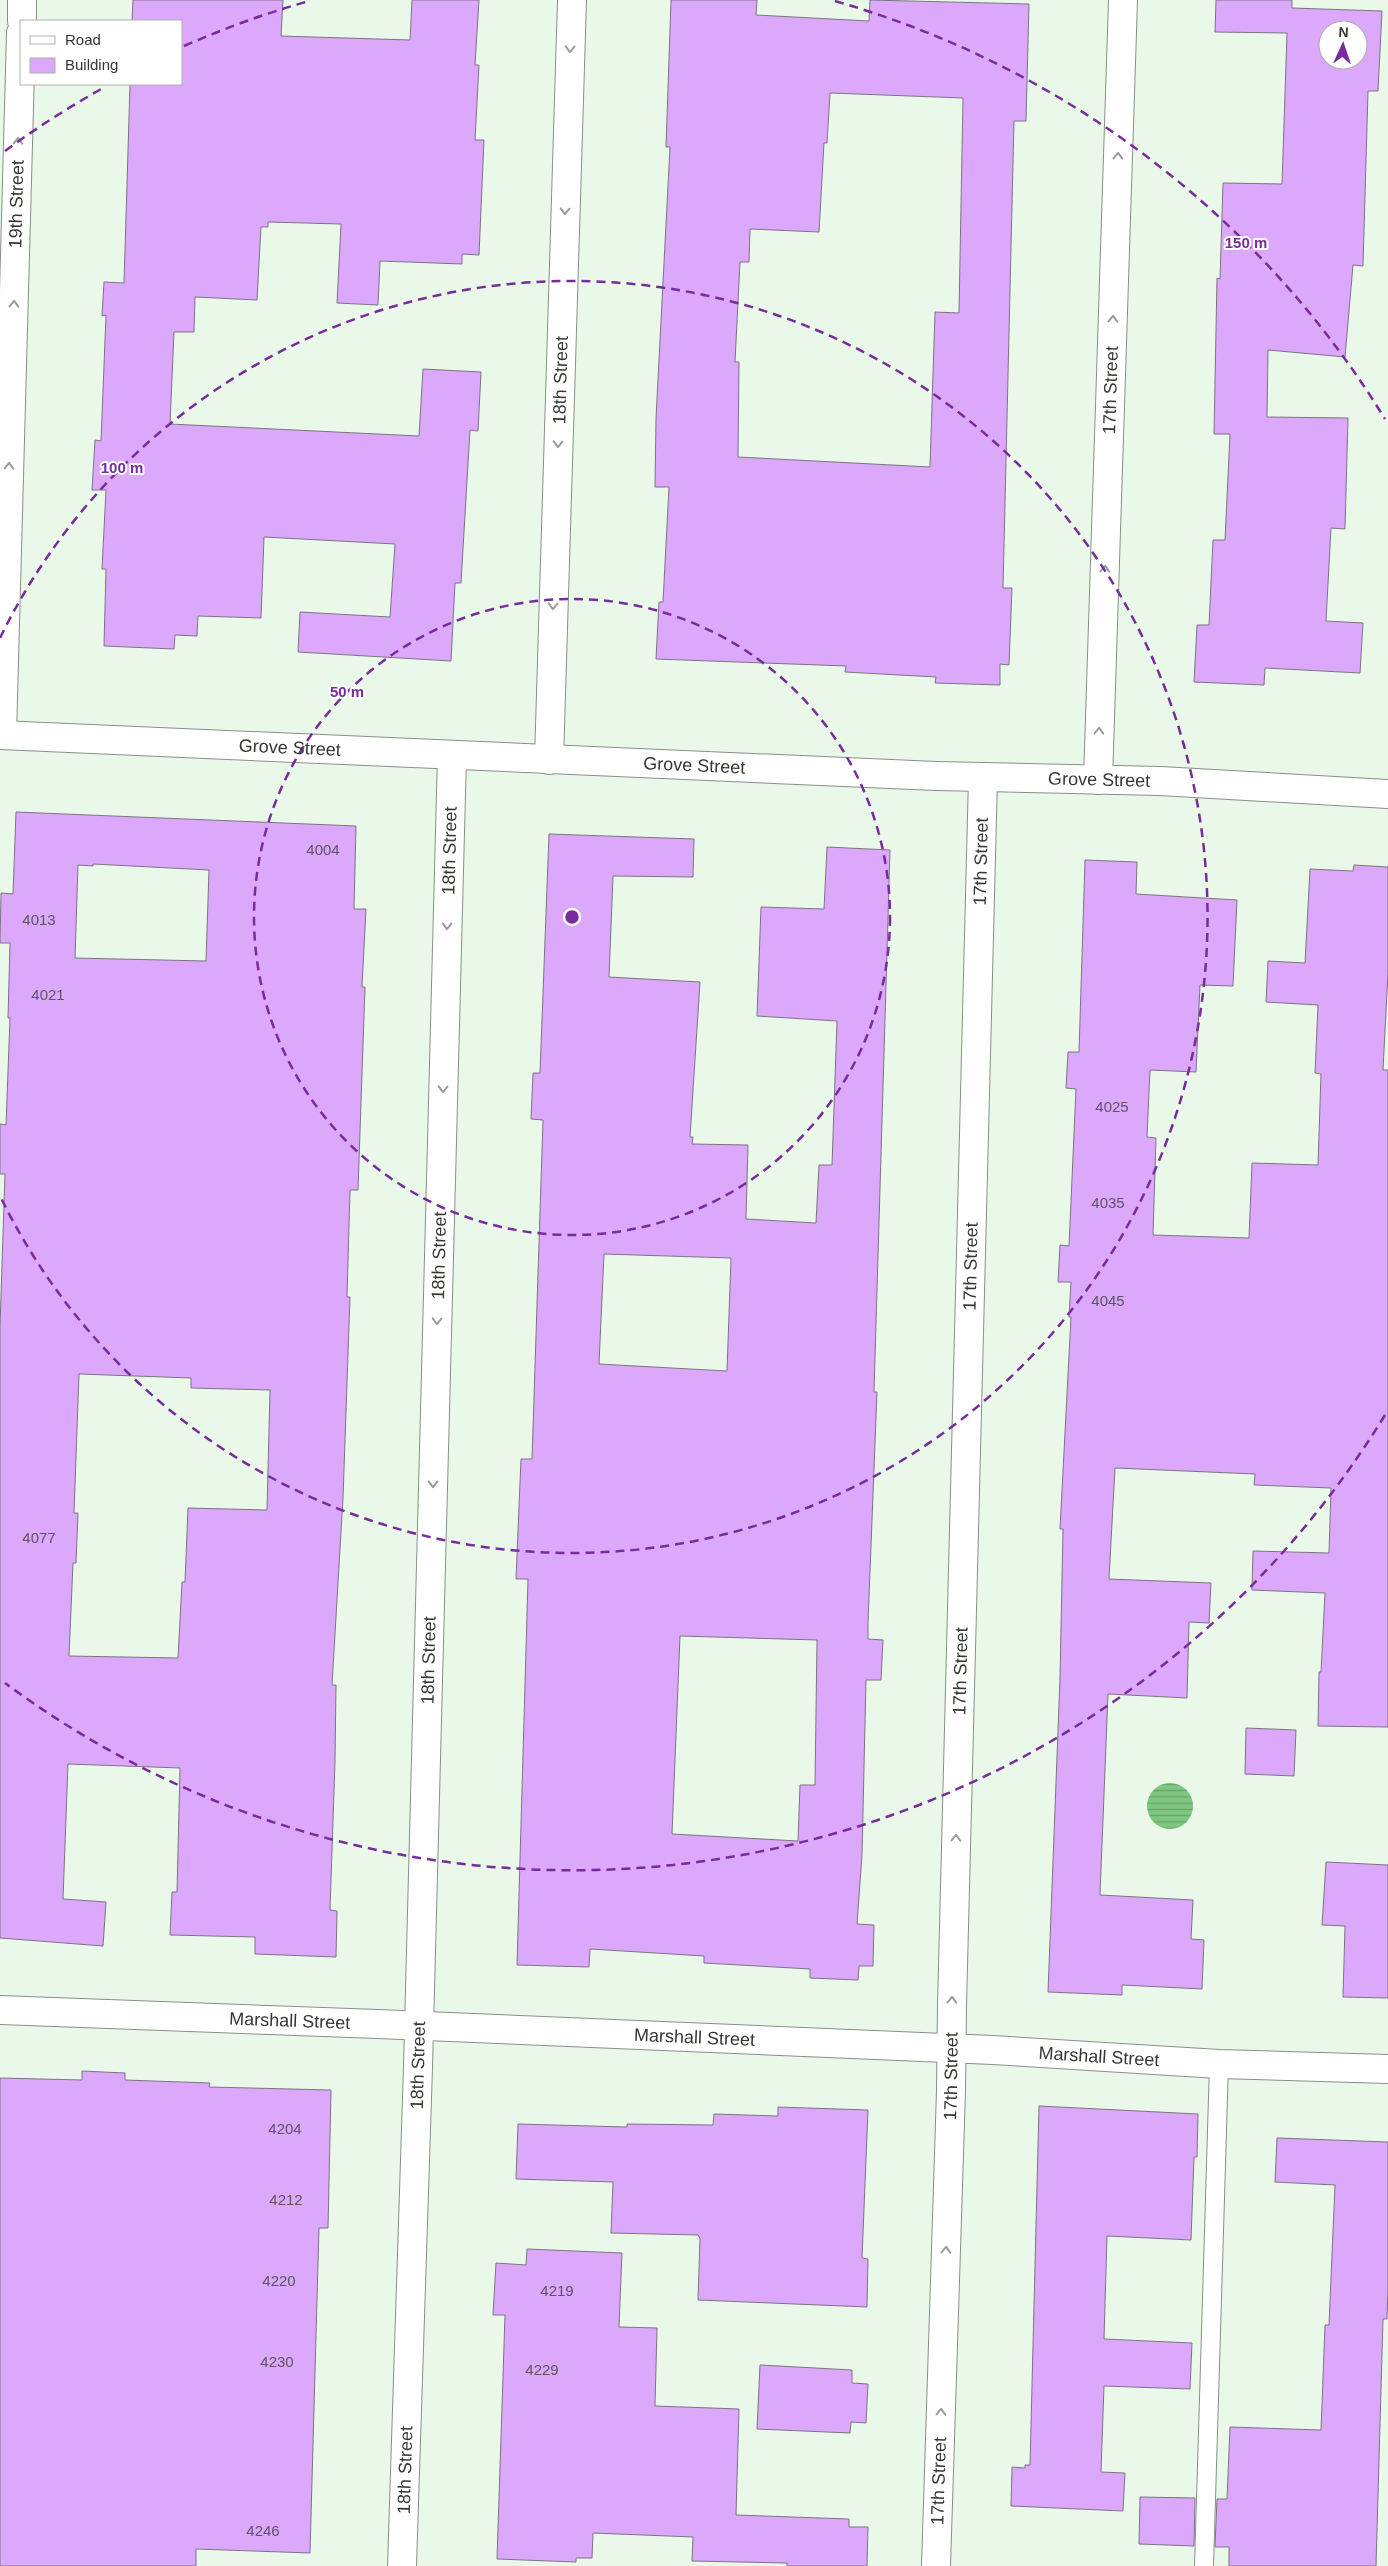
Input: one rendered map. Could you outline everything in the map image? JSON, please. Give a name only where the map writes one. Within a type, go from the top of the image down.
[{"type":"street","points":[[22,0],[22,20]]},
{"type":"street","name":"18th Street","points":[[549,760],[572,0]]},
{"type":"street","name":"17th Street","points":[[1098,780],[1123,0]]},
{"type":"street","name":"19th Street","points":[[1,735],[20,68]]},
{"type":"street","name":"Grove Street","points":[[1,735],[549,760],[984,777],[1160,781],[1388,794]]},
{"type":"street","name":"18th Street","points":[[402,2566],[452,755]]},
{"type":"street","name":"17th Street","points":[[936,2566],[984,777]]},
{"type":"street","name":"Marshall Street","points":[[0,2010],[378,2024],[951,2049],[1219,2064],[1388,2069]]},
{"type":"lane","points":[[1204,2566],[1219,2064]]},
{"type":"shaded area","points":[[1165,1783],[1175,1783],[1189,1793],[1193,1806],[1189,1819],[1183,1825],[1175,1829],[1165,1829],[1151,1819],[1147,1811],[1147,1801],[1157,1787]]},
{"type":"building","points":[[133,0],[283,0],[281,36],[410,40],[412,0],[479,0],[475,65],[479,65],[475,140],[484,140],[479,255],[462,254],[462,264],[380,261],[378,305],[337,303],[341,224],[268,222],[268,227],[261,227],[257,300],[195,297],[194,332],[174,332],[170,424],[419,436],[423,369],[481,372],[478,431],[470,430],[461,583],[455,583],[451,661],[298,652],[300,612],[390,617],[395,544],[264,537],[261,618],[198,616],[197,636],[175,635],[174,649],[104,646],[106,569],[102,569],[106,490],[92,490],[95,440],[101,441],[106,315],[102,316],[104,282],[124,283],[130,85],[182,85],[182,20],[132,20]]},
{"type":"building","points":[[671,0],[757,0],[756,15],[869,21],[870,0],[1029,4],[1026,121],[1014,121],[1003,588],[1012,588],[1009,665],[1000,664],[1000,685],[935,683],[936,677],[845,672],[846,666],[656,659],[659,602],[663,602],[669,487],[655,487],[656,418],[670,147],[666,147]],"holes":[[[830,93],[963,98],[959,313],[935,312],[930,467],[738,457],[739,362],[735,362],[740,262],[749,262],[750,229],[819,232],[824,143],[827,143]]]},
{"type":"building","points":[[1216,0],[1292,0],[1292,8],[1382,11],[1378,91],[1368,91],[1363,266],[1353,265],[1345,357],[1268,350],[1267,417],[1348,418],[1345,529],[1331,528],[1326,621],[1363,623],[1360,673],[1265,668],[1264,685],[1194,682],[1197,625],[1209,625],[1213,540],[1225,540],[1230,434],[1214,434],[1217,278],[1220,279],[1223,183],[1282,184],[1287,33],[1215,32]]},
{"type":"building","points":[[16,812],[356,826],[354,909],[366,909],[362,987],[365,987],[358,1190],[350,1190],[347,1297],[350,1297],[343,1498],[332,1685],[336,1685],[330,1910],[337,1911],[336,1957],[255,1954],[255,1937],[170,1935],[172,1892],[177,1892],[180,1768],[68,1764],[63,1899],[106,1902],[103,1946],[0,1938],[0,1326],[5,1174],[0,1174],[0,1124],[6,1125],[10,1018],[8,1018],[10,943],[0,943],[1,893],[13,894]],"holes":[[[93,864],[209,870],[206,961],[75,958],[78,865],[93,866]],[[79,1374],[191,1378],[191,1388],[270,1390],[267,1510],[188,1508],[185,1582],[182,1582],[178,1658],[69,1656],[73,1563],[76,1563],[78,1513],[74,1513]]]},
{"type":"building","points":[[549,834],[694,839],[693,877],[613,876],[609,977],[700,982],[690,1137],[693,1137],[692,1144],[748,1145],[746,1219],[816,1223],[819,1165],[832,1165],[837,1021],[757,1016],[761,907],[824,909],[827,847],[890,850],[874,1392],[877,1392],[868,1623],[868,1639],[883,1640],[881,1680],[866,1680],[862,1855],[857,1924],[874,1925],[873,1966],[859,1966],[858,1980],[810,1978],[810,1969],[704,1963],[704,1956],[590,1949],[589,1967],[517,1965],[528,1579],[516,1579],[521,1459],[532,1459],[543,1120],[531,1119],[533,1073],[540,1073]],"holes":[[[604,1254],[731,1258],[727,1371],[599,1364]],[[680,1636],[817,1640],[815,1785],[800,1785],[798,1841],[672,1834]]]},
{"type":"building","points":[[1085,860],[1137,862],[1136,894],[1237,900],[1233,986],[1200,985],[1196,1072],[1150,1070],[1147,1137],[1156,1138],[1153,1235],[1249,1238],[1252,1163],[1318,1165],[1321,1074],[1315,1073],[1318,1005],[1266,1002],[1268,961],[1305,963],[1310,869],[1353,871],[1354,865],[1388,867],[1388,973],[1383,1070],[1388,1070],[1388,1727],[1318,1726],[1319,1672],[1321,1672],[1325,1593],[1252,1590],[1253,1551],[1329,1553],[1331,1488],[1254,1485],[1255,1474],[1115,1468],[1109,1579],[1211,1583],[1209,1623],[1189,1622],[1187,1698],[1108,1694],[1100,1895],[1193,1900],[1191,1939],[1204,1940],[1202,1989],[1122,1985],[1122,1995],[1048,1992],[1060,1678],[1063,1529],[1060,1529],[1071,1317],[1069,1317],[1071,1282],[1058,1282],[1060,1245],[1069,1246],[1076,1089],[1066,1088],[1068,1052],[1079,1052]]},
{"type":"building","points":[[1246,1728],[1296,1730],[1294,1776],[1245,1774]]},
{"type":"building","points":[[1326,1862],[1388,1865],[1388,1998],[1343,1997],[1345,1926],[1322,1925]]},
{"type":"building","points":[[82,2071],[125,2073],[125,2080],[210,2083],[209,2087],[331,2090],[328,2228],[319,2228],[310,2553],[196,2549],[196,2566],[0,2566],[0,2078],[82,2080]]},
{"type":"building","points":[[1039,2106],[1198,2114],[1197,2157],[1194,2157],[1191,2240],[1107,2236],[1104,2339],[1192,2343],[1190,2389],[1104,2386],[1101,2472],[1125,2473],[1123,2511],[1011,2506],[1012,2467],[1025,2468],[1025,2465],[1030,2465]]},
{"type":"building","points":[[778,2107],[868,2110],[862,2258],[868,2259],[867,2307],[698,2300],[700,2238],[698,2235],[611,2233],[613,2182],[516,2179],[518,2124],[627,2127],[627,2124],[713,2125],[714,2114],[778,2116]]},
{"type":"building","points":[[1277,2138],[1388,2142],[1388,2289],[1387,2319],[1383,2319],[1376,2566],[1229,2566],[1229,2547],[1215,2547],[1217,2499],[1227,2499],[1230,2427],[1321,2430],[1325,2325],[1329,2325],[1335,2185],[1275,2182]]},
{"type":"building","points":[[527,2249],[622,2253],[619,2327],[657,2328],[655,2406],[739,2409],[736,2515],[849,2519],[849,2527],[868,2527],[867,2566],[787,2566],[787,2563],[692,2561],[693,2537],[593,2533],[592,2558],[576,2558],[576,2562],[497,2559],[505,2315],[493,2315],[496,2263],[526,2265]]},
{"type":"building","points":[[760,2365],[852,2370],[852,2383],[868,2384],[866,2423],[851,2422],[850,2433],[757,2429]]},
{"type":"building","points":[[1140,2497],[1195,2498],[1194,2546],[1139,2544]]}]
